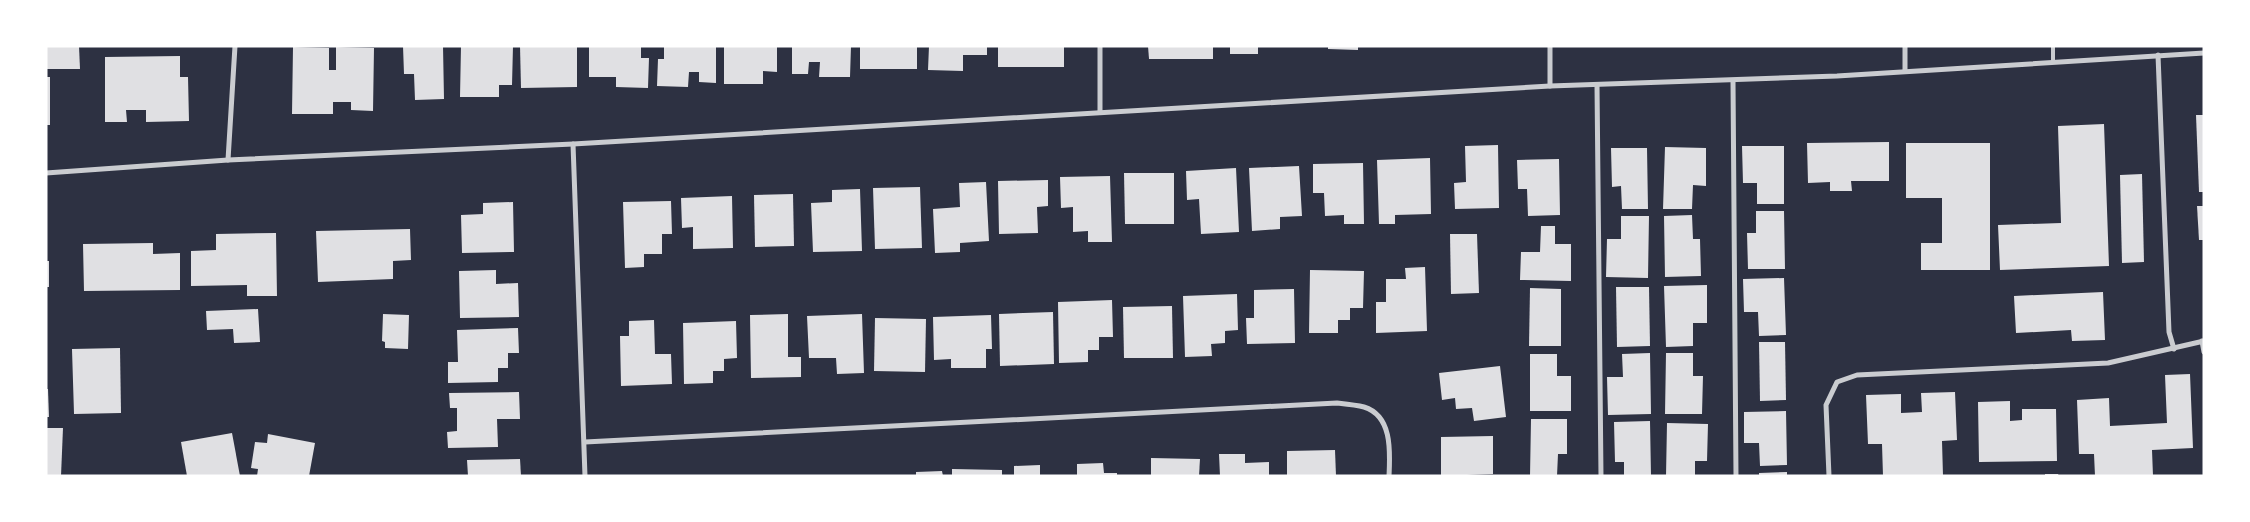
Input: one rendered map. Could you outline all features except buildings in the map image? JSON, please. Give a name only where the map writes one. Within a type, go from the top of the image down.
[{"type":"street","points":[[228,160],[234,46]]},
{"type":"street","points":[[1100,46],[1100,111]]},
{"type":"street","points":[[1550,46],[1550,86]]},
{"type":"street","points":[[1905,46],[1905,70]]},
{"type":"street","points":[[46,173],[228,160],[572,144],[1100,111],[1550,86],[1837,76],[1905,70],[2204,53]]},
{"type":"street","points":[[2158,55],[2169,332],[2174,349]]},
{"type":"street","points":[[1733,81],[1736,476]]},
{"type":"street","points":[[1597,85],[1601,476]]},
{"type":"street","points":[[572,144],[585,476]]},
{"type":"street","points":[[1829,476],[1826,405],[1837,382],[1857,375],[2108,363],[2203,341],[2204,352]]},
{"type":"street","points":[[585,442],[1337,403],[1366,408],[1381,419],[1390,438],[1389,476]]},
{"type":"lane","points":[[2052,46],[2052,61]]}]
